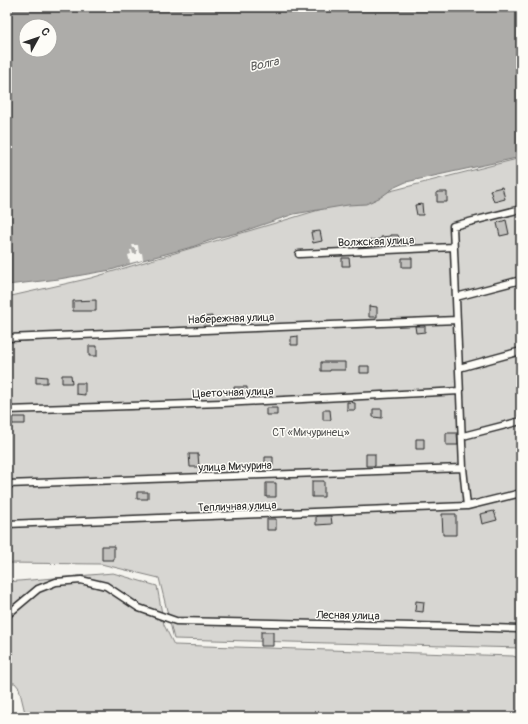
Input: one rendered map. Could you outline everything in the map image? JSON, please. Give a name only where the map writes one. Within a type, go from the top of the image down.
[{"type":"street","points":[[467,506],[463,468],[463,436],[453,226],[521,209]]},
{"type":"street","name":"Волжская улица","points":[[299,254],[454,247]]},
{"type":"street","points":[[456,297],[521,280]]},
{"type":"street","name":"Набережная улица","points":[[7,338],[457,320]]},
{"type":"street","points":[[459,368],[521,351]]},
{"type":"street","name":"Цветочная улица","points":[[7,410],[222,403],[460,391]]},
{"type":"street","points":[[463,436],[521,421]]},
{"type":"street","name":"улица Мичурина","points":[[7,484],[463,468]]},
{"type":"street","name":"Тепличная улица","points":[[7,524],[467,506],[521,493]]},
{"type":"street","name":"Лесная улица","points":[[7,615],[38,589],[56,582],[81,580],[106,586],[140,608],[176,621],[460,627],[520,630]]},
{"type":"green space","name":"СТ «Мичуринец»","points":[[521,158],[521,648],[174,639],[159,578],[101,564],[7,563],[7,297],[91,278],[339,204]]},
{"type":"green space","points":[[113,573],[157,586],[164,625],[174,645],[513,656],[521,659],[521,717],[26,717],[19,688],[15,683],[7,683],[7,582]]},
{"type":"water","name":"Волга","points":[[7,7],[521,7],[521,157],[406,182],[366,204],[348,205],[294,214],[192,247],[111,270],[59,279],[7,285]]},
{"type":"pier","points":[[132,245],[138,245],[139,253],[142,253],[143,260],[130,263],[128,255],[131,254],[130,250],[132,250],[133,254],[137,254],[137,250],[133,248]]},
{"type":"building","points":[[502,187],[505,199],[494,202],[490,190]]},
{"type":"building","points":[[437,192],[447,192],[447,202],[437,202]]},
{"type":"building","points":[[422,204],[423,215],[417,215],[415,205]]},
{"type":"building","points":[[506,220],[509,234],[500,236],[497,223]]},
{"type":"building","points":[[320,231],[322,241],[313,243],[311,232]]},
{"type":"building","points":[[398,235],[399,239],[414,238],[414,244],[363,247],[362,241],[381,239],[381,237]]},
{"type":"building","points":[[342,258],[349,258],[350,266],[342,266]]},
{"type":"building","points":[[402,258],[412,258],[412,267],[402,267]]},
{"type":"building","points":[[96,300],[96,311],[73,311],[73,301]]},
{"type":"building","points":[[369,306],[377,307],[377,317],[369,317]]},
{"type":"building","points":[[212,316],[212,323],[203,323],[202,317]]},
{"type":"building","points":[[415,326],[425,326],[425,332],[416,333]]},
{"type":"building","points":[[298,336],[298,345],[291,345],[291,337]]},
{"type":"building","points":[[89,346],[97,346],[97,356],[89,356]]},
{"type":"building","points":[[321,362],[345,362],[345,370],[321,371]]},
{"type":"building","points":[[360,366],[369,366],[369,373],[360,373]]},
{"type":"building","points":[[62,375],[71,375],[72,383],[62,383]]},
{"type":"building","points":[[36,376],[47,377],[47,383],[36,383]]},
{"type":"building","points":[[76,383],[85,383],[85,395],[76,394]]},
{"type":"building","points":[[234,387],[247,387],[247,393],[234,393]]},
{"type":"building","points":[[347,402],[355,403],[355,410],[347,410]]},
{"type":"building","points":[[266,408],[277,408],[277,415],[266,415]]},
{"type":"building","points":[[373,409],[382,409],[382,418],[373,417]]},
{"type":"building","points":[[323,410],[330,410],[331,420],[323,420]]},
{"type":"building","points":[[12,417],[25,417],[25,424],[12,424]]},
{"type":"building","points":[[446,433],[457,433],[458,445],[446,445]]},
{"type":"building","points":[[416,439],[424,439],[424,449],[416,449]]},
{"type":"building","points":[[189,454],[198,454],[199,467],[190,467]]},
{"type":"building","points":[[366,454],[375,454],[375,466],[366,466]]},
{"type":"building","points":[[265,457],[273,457],[273,466],[265,465]]},
{"type":"building","points":[[312,481],[324,481],[324,497],[312,497]]},
{"type":"building","points":[[266,483],[276,483],[276,497],[266,497]]},
{"type":"building","points":[[137,492],[148,492],[148,499],[137,499]]},
{"type":"building","points":[[494,511],[497,520],[482,524],[480,514]]},
{"type":"building","points":[[442,514],[456,514],[456,535],[443,535]]},
{"type":"building","points":[[316,516],[331,516],[332,524],[316,525]]},
{"type":"building","points":[[267,519],[276,519],[276,530],[267,530]]},
{"type":"building","points":[[102,546],[114,546],[114,560],[102,560]]},
{"type":"building","points":[[416,601],[424,602],[423,612],[415,611]]},
{"type":"building","points":[[261,632],[273,632],[273,646],[261,646]]}]
